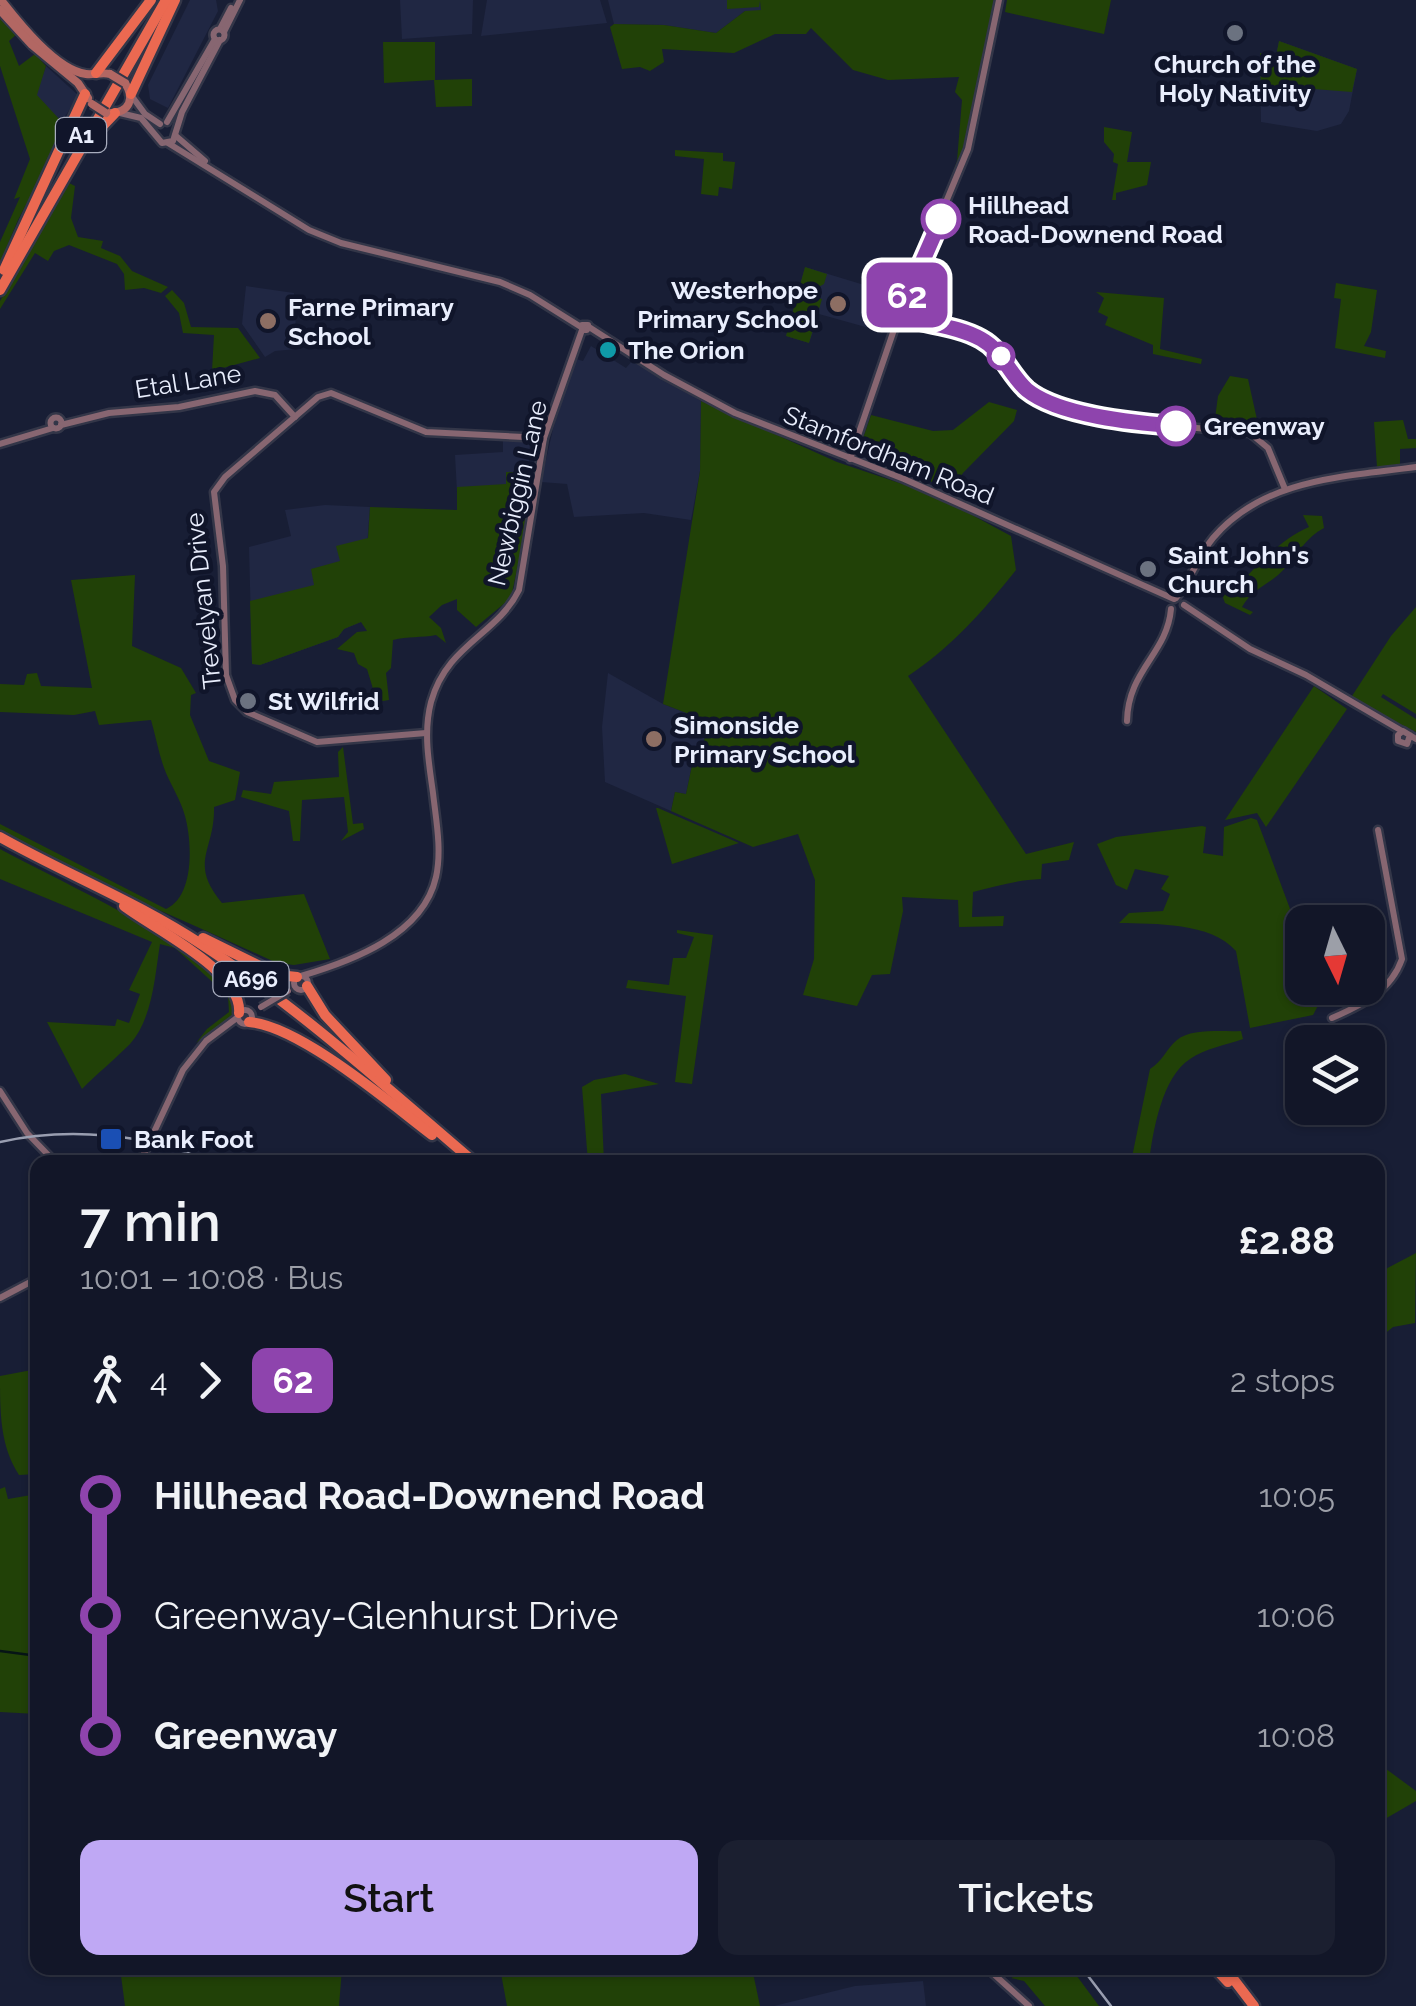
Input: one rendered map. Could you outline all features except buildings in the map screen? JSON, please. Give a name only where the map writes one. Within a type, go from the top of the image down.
[{"type":"highway","points":[[95,74],[151,0]]},
{"type":"highway","name":"A1","points":[[0,290],[5,274],[163,0]]},
{"type":"highway","points":[[131,95],[175,0]]},
{"type":"highway","points":[[5,274],[87,96]]},
{"type":"highway","points":[[5,274],[98,129],[114,113]]},
{"type":"highway","name":"A696","points":[[0,840],[121,902],[253,964],[301,982],[346,1039],[440,1138]]},
{"type":"highway","name":"A696","points":[[121,902],[218,974],[237,996],[244,1018],[331,1061],[464,1155]]},
{"type":"highway","name":"A696","points":[[121,902],[166,922],[240,971],[458,1155]]},
{"type":"highway","points":[[1224,1975],[1254,2006]]},
{"type":"highway","points":[[1229,1975],[1246,2006]]},
{"type":"main road","points":[[0,10],[32,46],[87,96],[114,113],[128,107],[131,95],[124,82],[110,74],[80,73],[54,56],[1,0]]},
{"type":"main road","points":[[87,96],[95,74]]},
{"type":"street","points":[[168,144],[238,0]]},
{"type":"street","points":[[850,459],[901,316],[968,149],[1000,0]]},
{"type":"street","points":[[114,113],[136,116],[155,133],[220,35]]},
{"type":"street","points":[[131,95],[145,114],[164,123]]},
{"type":"street","name":"Stamfordham Road","points":[[164,123],[212,166],[321,233],[509,282],[582,331],[606,338],[696,394],[777,431],[922,486],[1165,596],[1261,656],[1306,676],[1392,728],[1405,742]]},
{"type":"street","name":"Stamfordham Road","points":[[155,133],[159,141],[321,236],[500,282],[530,295],[582,331]]},
{"type":"street","points":[[901,316],[977,337],[1005,360],[1029,391],[1055,405],[1132,422],[1250,434],[1268,448],[1284,489]]},
{"type":"street","name":"Newbiggin Lane","points":[[244,1018],[313,972],[390,938],[413,920],[427,901],[436,879],[438,849],[426,734],[431,700],[450,662],[514,601],[519,590],[544,438],[582,331]]},
{"type":"street","name":"Etal Lane","points":[[0,444],[78,419],[179,407],[256,391],[274,395],[295,417]]},
{"type":"street","name":"Trevelyan Drive","points":[[426,734],[317,742],[247,712],[230,691],[224,566],[212,498],[225,477],[295,417],[318,398],[339,393],[426,432],[544,438]]},
{"type":"street","points":[[1127,721],[1132,687],[1202,554],[1226,525],[1250,506],[1284,489],[1416,467]]},
{"type":"street","points":[[1332,1018],[1376,995],[1392,980],[1402,958],[1378,830]]},
{"type":"street","points":[[143,1155],[183,1070],[204,1043],[244,1018]]},
{"type":"street","points":[[0,1090],[27,1133],[48,1155]]},
{"type":"street","points":[[0,1298],[30,1282]]},
{"type":"street","points":[[995,1975],[1029,2006]]},
{"type":"shaded area","points":[[190,0],[216,0],[218,11],[168,108],[150,99],[148,85]]},
{"type":"shaded area","points":[[400,0],[473,0],[472,34],[402,39]]},
{"type":"shaded area","points":[[487,0],[600,0],[607,23],[481,36]]},
{"type":"shaded area","points":[[608,0],[760,0],[761,11],[745,11],[716,33],[664,25],[614,24]]},
{"type":"shaded area","points":[[1279,41],[1357,69],[1349,111],[1341,124],[1317,131],[1261,122],[1260,53],[1276,56]]},
{"type":"shaded area","points":[[46,66],[79,96],[61,122],[36,95]]},
{"type":"shaded area","name":"Westerhope Primary School","points":[[805,267],[884,291],[886,297],[872,320],[888,327],[887,333],[819,314],[809,343],[786,336]]},
{"type":"shaded area","name":"Farne Primary School","points":[[246,286],[294,293],[297,349],[275,351],[265,357],[242,324]]},
{"type":"shaded area","points":[[591,346],[626,368],[633,360],[701,401],[700,471],[691,520],[644,513],[574,517],[567,484],[541,482],[576,359],[583,361]]},
{"type":"shaded area","points":[[503,439],[530,441],[526,512],[458,510],[455,455],[503,452]]},
{"type":"shaded area","points":[[325,505],[370,507],[361,622],[344,629],[338,637],[260,665],[252,664],[249,547],[291,536],[285,510]]},
{"type":"shaded area","name":"Simonside Primary School","points":[[608,673],[663,704],[710,722],[701,751],[695,751],[686,794],[675,792],[671,811],[605,782],[602,727]]},
{"type":"shaded area","points":[[923,1981],[926,2006],[774,2006],[855,1986]]},
{"type":"green space","points":[[727,0],[994,0],[966,149],[938,212],[957,161],[962,100],[955,92],[959,77],[888,80],[853,70],[811,28],[806,34],[775,34],[734,53],[662,49],[664,62],[650,71],[640,67],[622,69],[610,27],[614,24],[664,25],[716,33],[745,11],[761,10],[760,1],[759,7],[727,9]]},
{"type":"green space","points":[[1007,0],[1111,0],[1104,34],[1005,12]]},
{"type":"green space","points":[[0,17],[17,34],[9,41],[19,66],[35,54],[46,66],[37,95],[61,121],[73,115],[0,263],[0,242],[20,197],[14,199],[30,159],[0,66]]},
{"type":"green space","points":[[1279,41],[1357,69],[1352,92],[1288,87],[1283,96],[1261,93],[1260,53],[1276,56]]},
{"type":"green space","points":[[383,42],[435,42],[435,80],[472,79],[472,106],[436,107],[434,80],[384,83]]},
{"type":"green space","points":[[1104,127],[1132,132],[1127,162],[1151,162],[1147,185],[1116,193],[1116,200],[1112,200],[1118,164],[1113,162],[1114,154],[1104,142]]},
{"type":"green space","points":[[675,150],[723,153],[723,161],[735,162],[732,189],[719,187],[718,196],[701,194],[704,159],[675,156]]},
{"type":"green space","points":[[69,183],[75,186],[71,218],[78,237],[103,241],[101,248],[120,256],[132,271],[168,287],[161,293],[144,288],[125,290],[124,274],[117,264],[69,245],[54,251],[48,261],[35,253],[0,309],[0,301]]},
{"type":"green space","points":[[805,267],[827,274],[824,284],[813,290],[811,296],[822,299],[809,343],[786,336]]},
{"type":"green space","points":[[1336,283],[1377,290],[1371,332],[1364,346],[1386,351],[1385,358],[1335,348],[1341,299],[1334,298]]},
{"type":"green space","points":[[172,290],[184,303],[191,327],[238,328],[260,358],[212,371],[214,335],[183,333],[179,313],[165,296]]},
{"type":"green space","points":[[1096,292],[1164,298],[1160,349],[1202,359],[1201,364],[1153,354],[1153,345],[1105,325],[1108,317],[1098,312],[1104,298]]},
{"type":"green space","points":[[1230,376],[1248,379],[1260,433],[1214,426],[1218,396]]},
{"type":"green space","points":[[701,401],[837,462],[935,495],[1011,536],[1016,570],[966,628],[908,676],[1026,854],[1074,842],[1069,860],[1042,864],[1041,879],[973,892],[972,917],[1004,916],[1003,926],[959,927],[958,900],[902,897],[903,911],[890,974],[872,975],[857,1006],[803,995],[814,959],[815,880],[798,834],[753,847],[671,811],[675,792],[686,794],[695,751],[701,750],[710,722],[663,704],[700,471]]},
{"type":"green space","points":[[989,402],[1017,410],[1014,421],[963,473],[950,492],[910,470],[873,460],[863,452],[861,444],[871,415],[933,431],[953,430]]},
{"type":"green space","points":[[1403,420],[1408,439],[1416,439],[1416,448],[1400,449],[1400,465],[1377,467],[1374,422]]},
{"type":"green space","points":[[506,472],[529,473],[526,512],[522,516],[528,517],[511,598],[476,627],[457,610],[457,599],[442,605],[429,617],[441,628],[446,643],[436,635],[393,640],[391,668],[386,673],[389,700],[377,702],[367,669],[358,664],[354,653],[337,649],[357,632],[367,631],[361,622],[344,629],[338,637],[260,665],[252,664],[250,601],[314,585],[311,569],[340,561],[336,546],[368,538],[370,507],[457,510],[457,487],[506,484]]},
{"type":"green space","points":[[1303,515],[1322,516],[1324,528],[1307,541],[1280,573],[1246,600],[1242,607],[1253,612],[1250,615],[1225,603],[1219,587],[1236,588],[1278,546],[1309,527]]},
{"type":"green space","points":[[135,575],[132,646],[181,668],[196,693],[191,695],[190,715],[209,761],[240,772],[235,800],[214,807],[205,866],[212,889],[222,903],[304,894],[330,959],[294,965],[277,963],[102,884],[0,831],[0,824],[166,909],[182,892],[189,867],[187,827],[151,720],[99,725],[95,711],[74,715],[0,712],[0,684],[24,685],[27,674],[37,673],[41,686],[92,688],[71,580]]},
{"type":"green space","points":[[1416,607],[1416,714],[1383,694],[1381,697],[1416,719],[1416,732],[1352,696],[1391,636]]},
{"type":"green space","points":[[1314,686],[1347,709],[1266,827],[1257,813],[1225,820]]},
{"type":"green space","points":[[343,747],[353,824],[363,823],[364,829],[341,841],[348,832],[344,797],[302,800],[300,841],[293,841],[289,811],[241,797],[243,790],[271,794],[274,782],[339,777],[338,752]]},
{"type":"green space","points":[[658,808],[739,843],[672,864]]},
{"type":"green space","points":[[1251,818],[1257,820],[1289,905],[1285,905],[1285,1005],[1318,1005],[1313,1015],[1250,1028],[1236,951],[1225,942],[1197,930],[1119,923],[1129,913],[1163,911],[1170,894],[1161,889],[1169,876],[1135,869],[1127,890],[1116,885],[1097,844],[1116,837],[1202,826],[1206,827],[1203,853],[1223,856],[1224,827]]},
{"type":"green space","points":[[0,849],[121,912],[179,948],[231,992],[233,1014],[237,1008],[232,1021],[196,1043],[229,1012],[228,996],[175,948],[160,944],[152,996],[138,1034],[82,1089],[47,1022],[115,1026],[117,1019],[129,1023],[140,994],[129,990],[152,942],[0,879]]},
{"type":"green space","points":[[677,930],[713,935],[692,1084],[675,1082],[686,996],[626,988],[628,980],[669,985],[673,958],[686,958],[694,937]]},
{"type":"green space","points":[[1241,1031],[1243,1039],[1202,1052],[1180,1067],[1160,1106],[1150,1155],[1132,1155],[1150,1069],[1183,1036]]},
{"type":"green space","points":[[625,1074],[659,1084],[601,1094],[604,1155],[587,1155],[582,1087],[594,1080]]},
{"type":"green space","points":[[1416,1253],[1415,1323],[1393,1327],[1385,1333],[1385,1269]]},
{"type":"green space","points":[[30,1370],[30,1474],[19,1475],[5,1441],[0,1376]]},
{"type":"green space","points":[[5,1487],[8,1499],[30,1495],[30,1714],[0,1712],[0,1489]]},
{"type":"green space","points":[[1385,1768],[1416,1791],[1416,1801],[1385,1819]]},
{"type":"green space","points":[[121,1975],[341,1975],[339,2006],[125,2006]]},
{"type":"green space","points":[[501,1975],[753,1975],[760,2006],[507,2006]]},
{"type":"green space","points":[[1076,1975],[1099,2006],[1045,2006],[1024,1981],[1011,1978]]},
{"type":"waterway","points":[[0,1651],[30,1655]]},
{"type":"tram line","points":[[0,1142],[79,1134],[134,1139],[193,1155]]},
{"type":"tram line","points":[[1087,1975],[1111,2006]]},
{"type":"bus line","name":"62","points":[[941,219],[899,315],[977,337],[992,346],[1022,385],[1055,405],[1132,422],[1176,426]]},
{"type":"place","name":"Church of the Holy Nativity","points":[[1235,33]]},
{"type":"place","name":"Hillhead Road-Downend Road","points":[[941,219]]},
{"type":"place","name":"Westerhope Primary School","points":[[838,304]]},
{"type":"place","name":"Farne Primary School","points":[[268,321]]},
{"type":"place","name":"The Orion","points":[[608,350]]},
{"type":"place","name":"Greenway","points":[[1176,426]]},
{"type":"place","name":"Saint John's Church","points":[[1148,569]]},
{"type":"place","name":"St Wilfrid","points":[[248,701]]},
{"type":"place","name":"Simonside Primary School","points":[[654,739]]},
{"type":"place","name":"Bank Foot","points":[[111,1139]]}]
